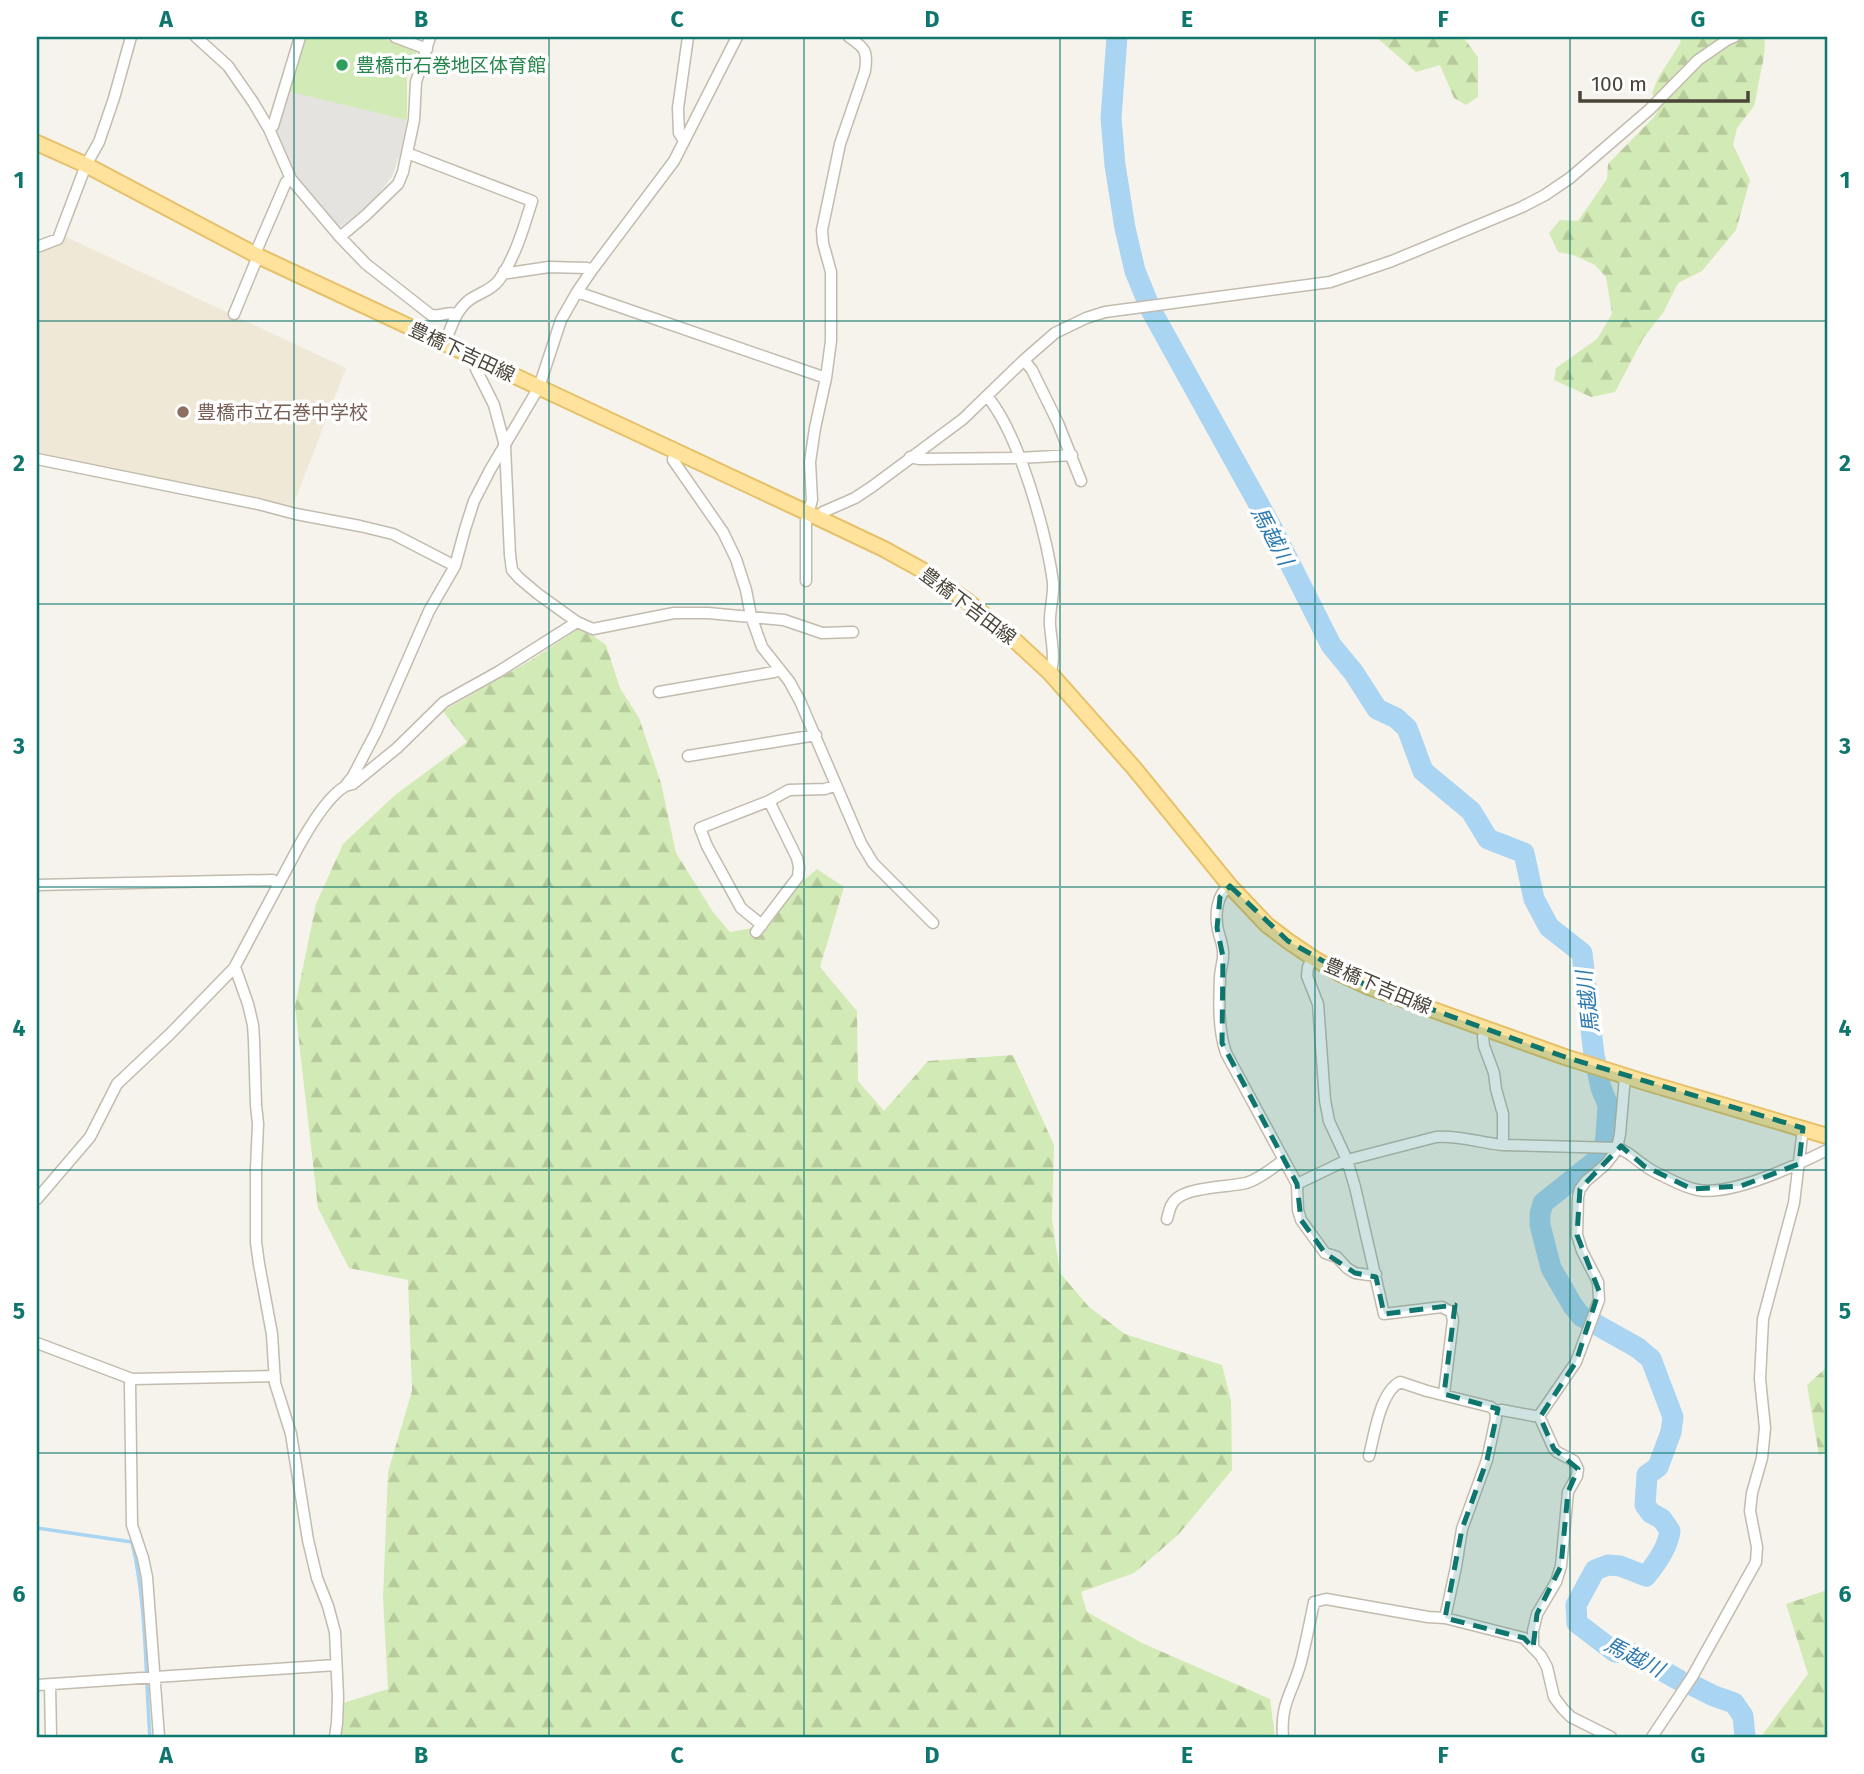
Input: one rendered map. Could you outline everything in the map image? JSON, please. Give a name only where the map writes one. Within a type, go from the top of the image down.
[{"type":"main road","name":"豊橋下吉田線","points":[[37,143],[86,165],[256,255],[814,515],[922,570],[967,601],[1050,673],[1134,768],[1230,886],[1267,925],[1288,942],[1339,973],[1369,987],[1565,1057],[1827,1136]]},
{"type":"street","points":[[37,247],[58,239],[86,165],[99,142],[131,37]]},
{"type":"street","points":[[196,37],[228,66],[270,129],[291,179],[340,237],[366,264],[431,315],[450,312],[456,314]]},
{"type":"street","points":[[270,129],[300,37]]},
{"type":"street","points":[[395,37],[427,49]]},
{"type":"street","points":[[340,237],[398,184],[414,120],[416,82],[430,37]]},
{"type":"street","points":[[684,141],[678,133],[678,108],[688,37]]},
{"type":"street","points":[[37,1199],[90,1137],[117,1084],[207,998],[234,968],[310,827],[353,776],[376,732],[429,611],[456,566],[474,501],[539,387],[561,320],[592,270],[674,161],[737,37]]},
{"type":"street","points":[[814,515],[810,461],[831,341],[831,272],[822,230],[840,144],[867,59],[864,48],[849,37]]},
{"type":"street","points":[[806,581],[806,521],[855,498],[963,419],[1024,359],[1055,333],[1105,312],[1330,282],[1392,261],[1522,207],[1570,178],[1650,109],[1698,60],[1734,37]]},
{"type":"street","points":[[407,153],[532,201],[520,240],[498,281],[485,293],[469,300],[456,314],[445,343]]},
{"type":"street","points":[[234,314],[286,182],[291,179]]},
{"type":"street","points":[[504,271],[508,273],[549,267],[592,270]]},
{"type":"street","points":[[577,292],[826,378]]},
{"type":"street","points":[[477,359],[476,369],[494,405],[505,446],[512,570],[538,594],[578,622],[593,629],[674,613],[751,616],[785,620],[822,633],[853,632]]},
{"type":"street","points":[[1024,359],[1032,370],[1082,481]]},
{"type":"street","points":[[987,396],[1019,458],[1035,505],[1053,582],[1050,673]]},
{"type":"street","points":[[675,450],[673,460],[715,519],[736,559],[762,647],[789,681],[816,735],[861,843],[873,863],[933,923]]},
{"type":"street","points":[[910,457],[1019,458],[1072,455]]},
{"type":"street","points":[[37,459],[393,534],[456,566]]},
{"type":"street","points":[[346,785],[353,784],[379,763],[444,702],[578,622]]},
{"type":"street","points":[[659,692],[774,672],[779,668]]},
{"type":"street","points":[[688,756],[816,735]]},
{"type":"street","points":[[769,801],[799,867],[798,877],[759,928],[741,908],[700,828],[769,801],[789,790],[825,789],[836,785]]},
{"type":"street","points":[[37,885],[273,880],[277,884]]},
{"type":"street","points":[[1230,886],[1220,897],[1217,914],[1217,928],[1223,948],[1220,975],[1222,1043],[1297,1184],[1301,1220],[1325,1253],[1338,1257],[1355,1273],[1376,1274]]},
{"type":"street","points":[[1312,958],[1307,976],[1318,1004],[1329,1121],[1347,1160],[1355,1187],[1384,1314],[1442,1307],[1451,1312],[1453,1320],[1444,1394]]},
{"type":"street","points":[[234,968],[253,1025],[258,1124],[256,1242],[272,1334],[275,1383],[291,1434],[317,1578],[335,1632],[335,1737]]},
{"type":"street","points":[[1486,1029],[1484,1046],[1494,1073],[1503,1114],[1503,1145]]},
{"type":"street","points":[[1609,1147],[1620,1134],[1623,1076]]},
{"type":"street","points":[[1652,1737],[1692,1677],[1756,1562],[1757,1547],[1750,1511],[1762,1458],[1765,1428],[1760,1379],[1763,1319],[1788,1232],[1803,1128]]},
{"type":"street","points":[[1297,1184],[1347,1160],[1436,1136],[1503,1145],[1609,1147],[1627,1151],[1644,1166],[1701,1191],[1741,1186],[1799,1164],[1827,1150]]},
{"type":"street","points":[[1539,1416],[1576,1362],[1598,1300],[1598,1282],[1577,1236],[1578,1197],[1586,1181],[1613,1155],[1609,1147]]},
{"type":"street","points":[[1167,1219],[1174,1201],[1180,1196],[1246,1183],[1284,1160]]},
{"type":"street","points":[[37,1343],[132,1379],[275,1376]]},
{"type":"street","points":[[132,1379],[132,1525],[147,1577],[149,1677],[159,1737]]},
{"type":"street","points":[[1369,1457],[1380,1412],[1393,1385],[1400,1382],[1491,1407],[1495,1411],[1496,1418],[1487,1460],[1462,1529],[1445,1618]]},
{"type":"street","points":[[1495,1411],[1539,1416]]},
{"type":"street","points":[[1533,1648],[1537,1614],[1556,1582],[1561,1566],[1568,1492],[1578,1469],[1574,1461],[1554,1449],[1539,1416]]},
{"type":"street","points":[[1283,1737],[1287,1698],[1300,1665],[1314,1602],[1326,1599],[1445,1618],[1524,1638],[1547,1667],[1554,1697],[1563,1709],[1571,1717],[1611,1737]]},
{"type":"street","points":[[37,1685],[336,1665]]},
{"type":"street","points":[[50,1685],[51,1737]]},
{"type":"highlighted area","points":[[1230,886],[1288,941],[1369,987],[1565,1057],[1803,1128],[1799,1164],[1741,1186],[1692,1189],[1644,1166],[1621,1146],[1580,1189],[1577,1235],[1599,1291],[1576,1362],[1540,1417],[1554,1449],[1578,1469],[1568,1492],[1561,1566],[1537,1614],[1533,1648],[1524,1638],[1445,1618],[1462,1529],[1487,1460],[1498,1409],[1444,1394],[1455,1305],[1384,1314],[1376,1277],[1355,1273],[1325,1253],[1301,1220],[1297,1184],[1222,1043],[1223,957],[1217,928],[1220,897]]},
{"type":"shaded area","points":[[287,91],[407,120],[392,176],[373,201],[337,230],[292,175],[274,131]]},
{"type":"shaded area","name":"豊橋市立石巻中学校","points":[[64,236],[346,368],[292,508],[37,455],[37,253],[60,244]]},
{"type":"green space","points":[[304,37],[380,37],[417,52],[407,78],[407,120],[400,154],[392,176],[373,201],[274,131]]},
{"type":"green space","points":[[1376,37],[1463,37],[1478,57],[1478,97],[1466,105],[1454,98],[1440,65],[1416,72]]},
{"type":"green space","points":[[1678,37],[1749,37],[1750,40],[1760,37],[1765,41],[1754,106],[1737,128],[1733,145],[1750,180],[1736,230],[1702,271],[1678,283],[1663,313],[1644,337],[1615,392],[1591,397],[1554,380],[1556,368],[1597,339],[1612,314],[1606,277],[1595,265],[1573,255],[1558,252],[1549,233],[1560,220],[1578,221],[1607,179],[1608,164],[1654,117],[1660,107],[1652,93],[1658,78],[1681,42]]},
{"type":"green space","points":[[581,627],[606,645],[620,688],[639,718],[661,783],[676,853],[713,912],[730,932],[763,926],[781,900],[817,869],[844,887],[820,967],[857,1011],[858,1081],[884,1111],[928,1061],[1013,1055],[1054,1145],[1052,1220],[1060,1273],[1089,1307],[1125,1334],[1222,1365],[1231,1401],[1232,1470],[1178,1535],[1134,1573],[1081,1592],[1087,1612],[1142,1643],[1270,1699],[1275,1737],[339,1737],[343,1703],[388,1689],[383,1598],[388,1472],[412,1391],[408,1280],[349,1268],[318,1208],[295,1006],[316,904],[343,844],[395,795],[467,742],[443,711],[533,659]]},
{"type":"green space","points":[[1827,1367],[1827,1451],[1819,1455],[1807,1385]]},
{"type":"green space","points":[[1827,1590],[1827,1737],[1766,1737],[1763,1734],[1808,1674],[1786,1604]]},
{"type":"waterway","name":"馬越川","points":[[1117,37],[1111,118],[1115,165],[1135,271],[1151,310],[1272,528],[1331,645],[1354,673],[1377,709],[1396,718],[1407,728],[1423,771],[1471,811],[1488,839],[1524,853],[1534,899],[1549,927],[1582,953],[1594,1055],[1601,1088],[1608,1105],[1603,1155],[1543,1203],[1540,1225],[1551,1268],[1573,1306],[1581,1316],[1638,1348],[1651,1359],[1673,1417],[1671,1432],[1658,1467],[1647,1475],[1645,1505],[1651,1513],[1662,1519],[1670,1531],[1664,1549],[1646,1576],[1620,1566],[1608,1565],[1595,1570],[1576,1605],[1577,1623],[1615,1652],[1631,1653],[1679,1680]]},
{"type":"waterway","points":[[37,1528],[132,1542],[143,1615],[150,1737]]},
{"type":"waterway","name":"馬越川","points":[[1692,1685],[1734,1703],[1743,1716],[1745,1737]]},
{"type":"place","name":"豊橋市石巻地区体育館","points":[[342,65]]},
{"type":"place","name":"豊橋市立石巻中学校","points":[[183,412]]}]
